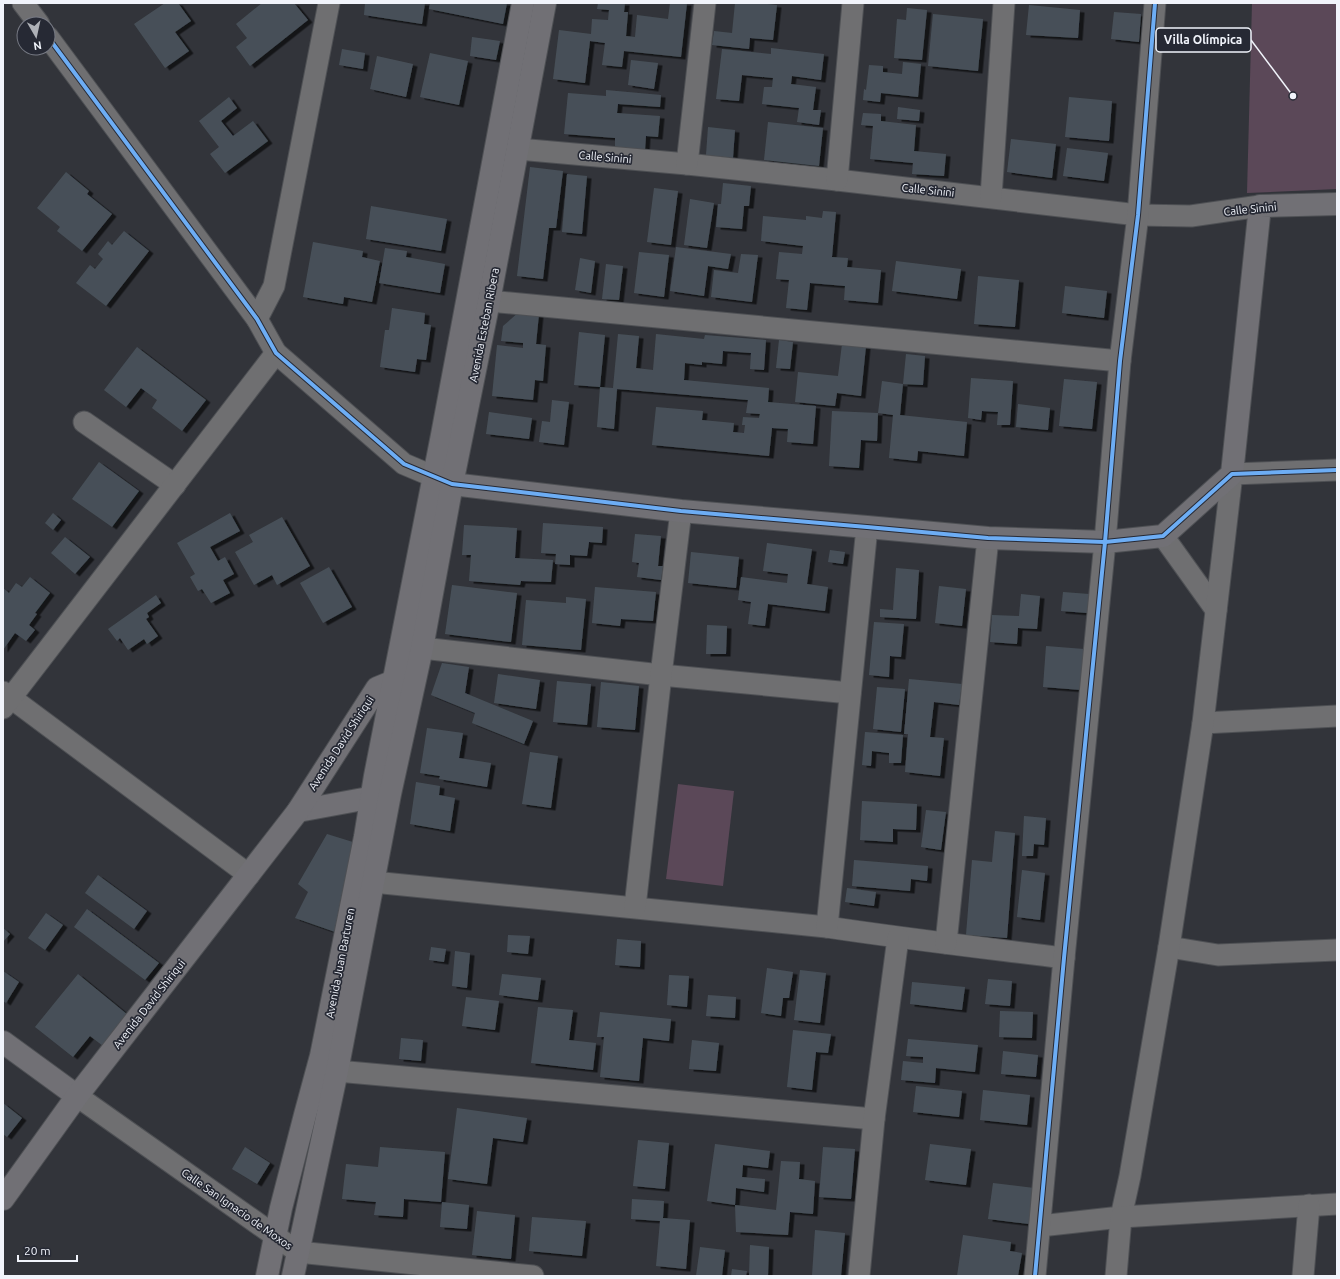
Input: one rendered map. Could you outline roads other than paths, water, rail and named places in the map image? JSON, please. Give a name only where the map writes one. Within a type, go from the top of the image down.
[{"type":"street","points":[[23,3],[32,16]]},
{"type":"street","points":[[257,319],[274,286],[329,3]]},
{"type":"street","name":"Avenida Esteban Ribera","points":[[422,648],[443,480],[523,3]]},
{"type":"street","name":"Avenida Esteban Ribera","points":[[400,648],[489,301],[546,3]]},
{"type":"street","points":[[687,164],[705,3]]},
{"type":"street","points":[[837,180],[853,3]]},
{"type":"street","points":[[991,197],[1004,3]]},
{"type":"street","points":[[1035,1276],[1064,958],[1105,542],[1120,362],[1145,215],[1155,3]]},
{"type":"street","points":[[56,48],[257,319],[276,353],[404,464],[443,480],[682,511],[988,538],[1105,542],[1163,536],[1232,474],[1337,470]]},
{"type":"street","name":"Calle Sinini","points":[[518,149],[687,164],[1145,215],[1191,216],[1260,206],[1337,204]]},
{"type":"street","points":[[1116,1276],[1121,1217],[1131,1168],[1169,947],[1203,723],[1232,474],[1260,206]]},
{"type":"street","points":[[489,301],[1120,362]]},
{"type":"street","points":[[249,875],[6,699],[175,485],[276,353]]},
{"type":"street","points":[[84,422],[175,485]]},
{"type":"street","points":[[635,907],[661,675],[682,511]]},
{"type":"street","points":[[827,927],[867,528]]},
{"type":"street","points":[[1163,536],[1216,610]]},
{"type":"street","points":[[946,943],[988,538]]},
{"type":"street","points":[[400,648],[422,648],[661,675],[850,693]]},
{"type":"street","name":"Avenida Juan Barturen","points":[[400,648],[404,683]]},
{"type":"street","name":"Avenida Juan Barturen","points":[[294,1276],[337,1071],[373,882],[381,796],[404,683],[422,648]]},
{"type":"street","name":"Avenida David Shiriqui","points":[[3,1199],[77,1096],[298,810],[377,688],[404,683]]},
{"type":"street","points":[[1203,723],[1337,716]]},
{"type":"street","name":"Avenida Juan Barturen","points":[[267,1276],[275,1236],[321,1056],[366,837],[381,796]]},
{"type":"street","name":"Avenida David Shiriqui","points":[[298,810],[381,796]]},
{"type":"street","points":[[373,882],[827,927],[898,938],[1064,958]]},
{"type":"street","points":[[859,1276],[874,1119],[898,938]]},
{"type":"street","points":[[1169,947],[1218,955],[1337,950]]},
{"type":"street","name":"Calle San Ignacio de Moxos","points":[[3,1042],[298,1252],[533,1276]]},
{"type":"street","points":[[337,1071],[874,1119]]},
{"type":"street","points":[[1040,1226],[1121,1217],[1337,1204]]},
{"type":"street","points":[[1303,1276],[1309,1205]]},
{"type":"place","name":"Villa Olímpica","points":[[1293,96]]}]
